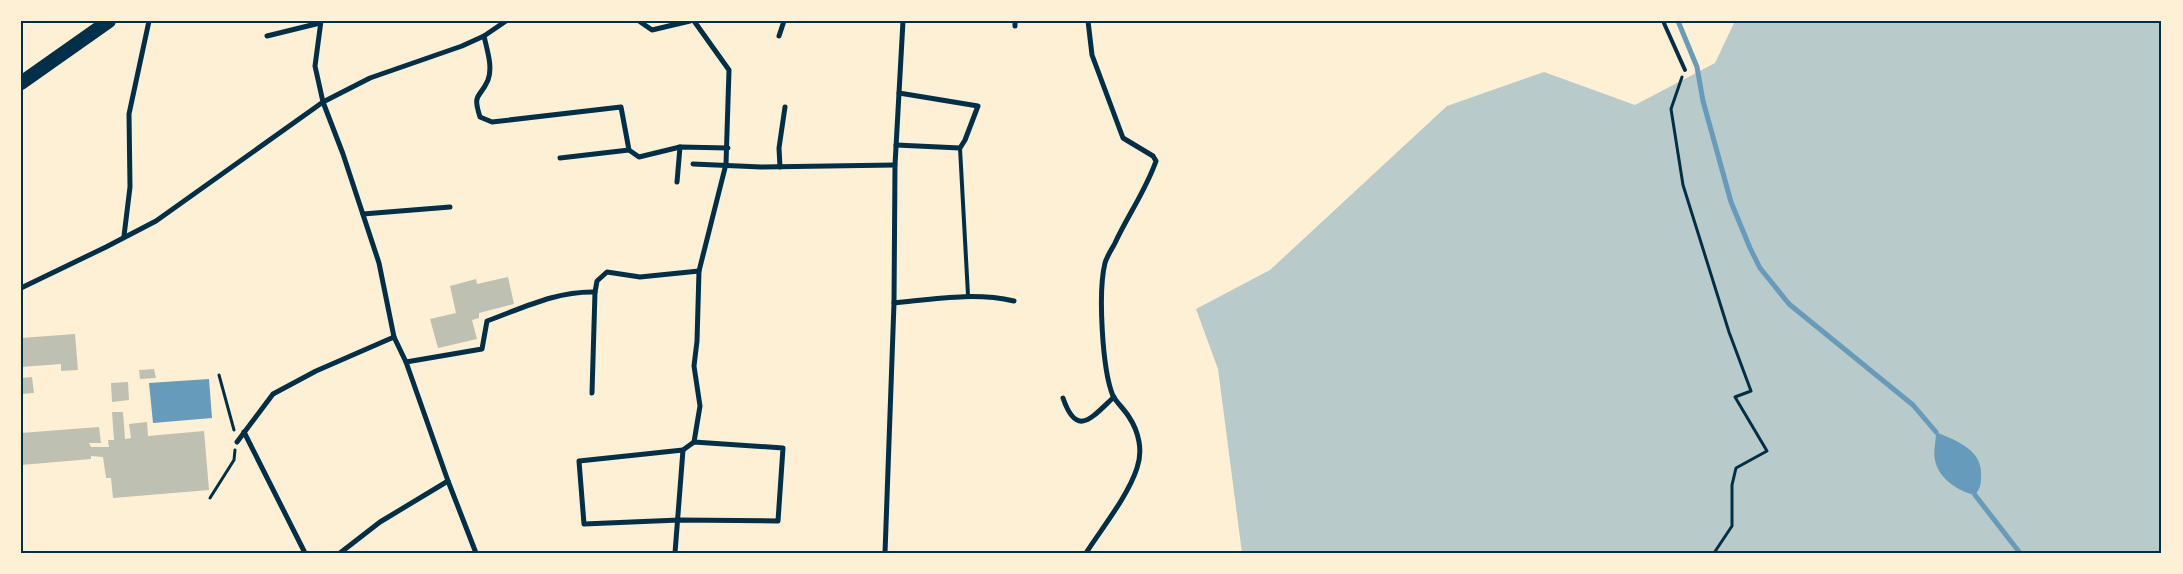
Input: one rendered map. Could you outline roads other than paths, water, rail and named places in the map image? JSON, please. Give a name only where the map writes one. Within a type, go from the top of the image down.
[{"type":"highway","points":[[21,83],[109,21]]},
{"type":"street","points":[[124,236],[130,187],[130,114],[150,21]]},
{"type":"street","points":[[21,288],[106,248],[124,236],[156,221],[323,102],[370,78],[437,56],[484,36],[506,21]]},
{"type":"street","points":[[639,21],[652,30],[690,21]]},
{"type":"street","points":[[694,21],[729,70],[726,164],[699,271],[697,341],[694,366],[700,406],[694,442]]},
{"type":"street","points":[[779,36],[784,21]]},
{"type":"street","points":[[885,553],[894,303],[895,165],[903,21]]},
{"type":"street","points":[[1086,553],[1118,505],[1137,468],[1140,449],[1138,437],[1130,418],[1114,397],[1110,383],[1101,314],[1105,263],[1129,213],[1151,176],[1156,161],[1153,156],[1123,138],[1092,55],[1088,21]]},
{"type":"street","points":[[267,36],[320,22],[315,66],[323,102],[343,154],[379,263],[394,337],[406,362],[448,481],[476,553]]},
{"type":"street","points":[[484,36],[490,63],[488,80],[478,94],[477,106],[480,117],[492,122],[621,107],[629,150]]},
{"type":"street","points":[[896,145],[960,148],[978,106],[899,93]]},
{"type":"street","points":[[780,167],[779,148],[785,107]]},
{"type":"street","points":[[560,158],[629,150],[639,157],[680,147],[728,148]]},
{"type":"street","points":[[677,182],[680,147]]},
{"type":"street","points":[[693,164],[780,167],[895,165]]},
{"type":"street","points":[[363,214],[450,207]]},
{"type":"street","points":[[592,393],[597,280],[607,272],[640,277],[699,271]]},
{"type":"street","points":[[406,362],[482,349],[487,321],[552,297],[575,292],[595,292]]},
{"type":"street","points":[[894,303],[968,295],[996,297],[1014,301]]},
{"type":"street","points":[[237,442],[273,394],[316,371],[394,337]]},
{"type":"street","points":[[1063,398],[1069,415],[1074,420],[1081,421],[1092,418],[1114,397]]},
{"type":"street","points":[[244,432],[305,553]]},
{"type":"street","points":[[694,442],[783,448],[778,521],[679,520],[584,524],[579,461],[683,450],[694,442]]},
{"type":"street","points":[[676,553],[683,450]]},
{"type":"street","points":[[340,553],[380,522],[448,481]]},
{"type":"lane","points":[[1663,21],[1685,70]]},
{"type":"lane","points":[[960,148],[968,295]]},
{"type":"water","points":[[209,379],[212,418],[153,423],[149,383]]},
{"type":"water","points":[[1936,432],[1968,448],[1978,460],[1981,468],[1981,483],[1975,495],[1962,491],[1940,473],[1934,457]]},
{"type":"waterway","points":[[1678,21],[1697,67],[1703,101],[1731,202],[1760,268],[1789,304],[1913,405],[1936,432]]},
{"type":"waterway","points":[[1975,495],[2020,553]]}]
